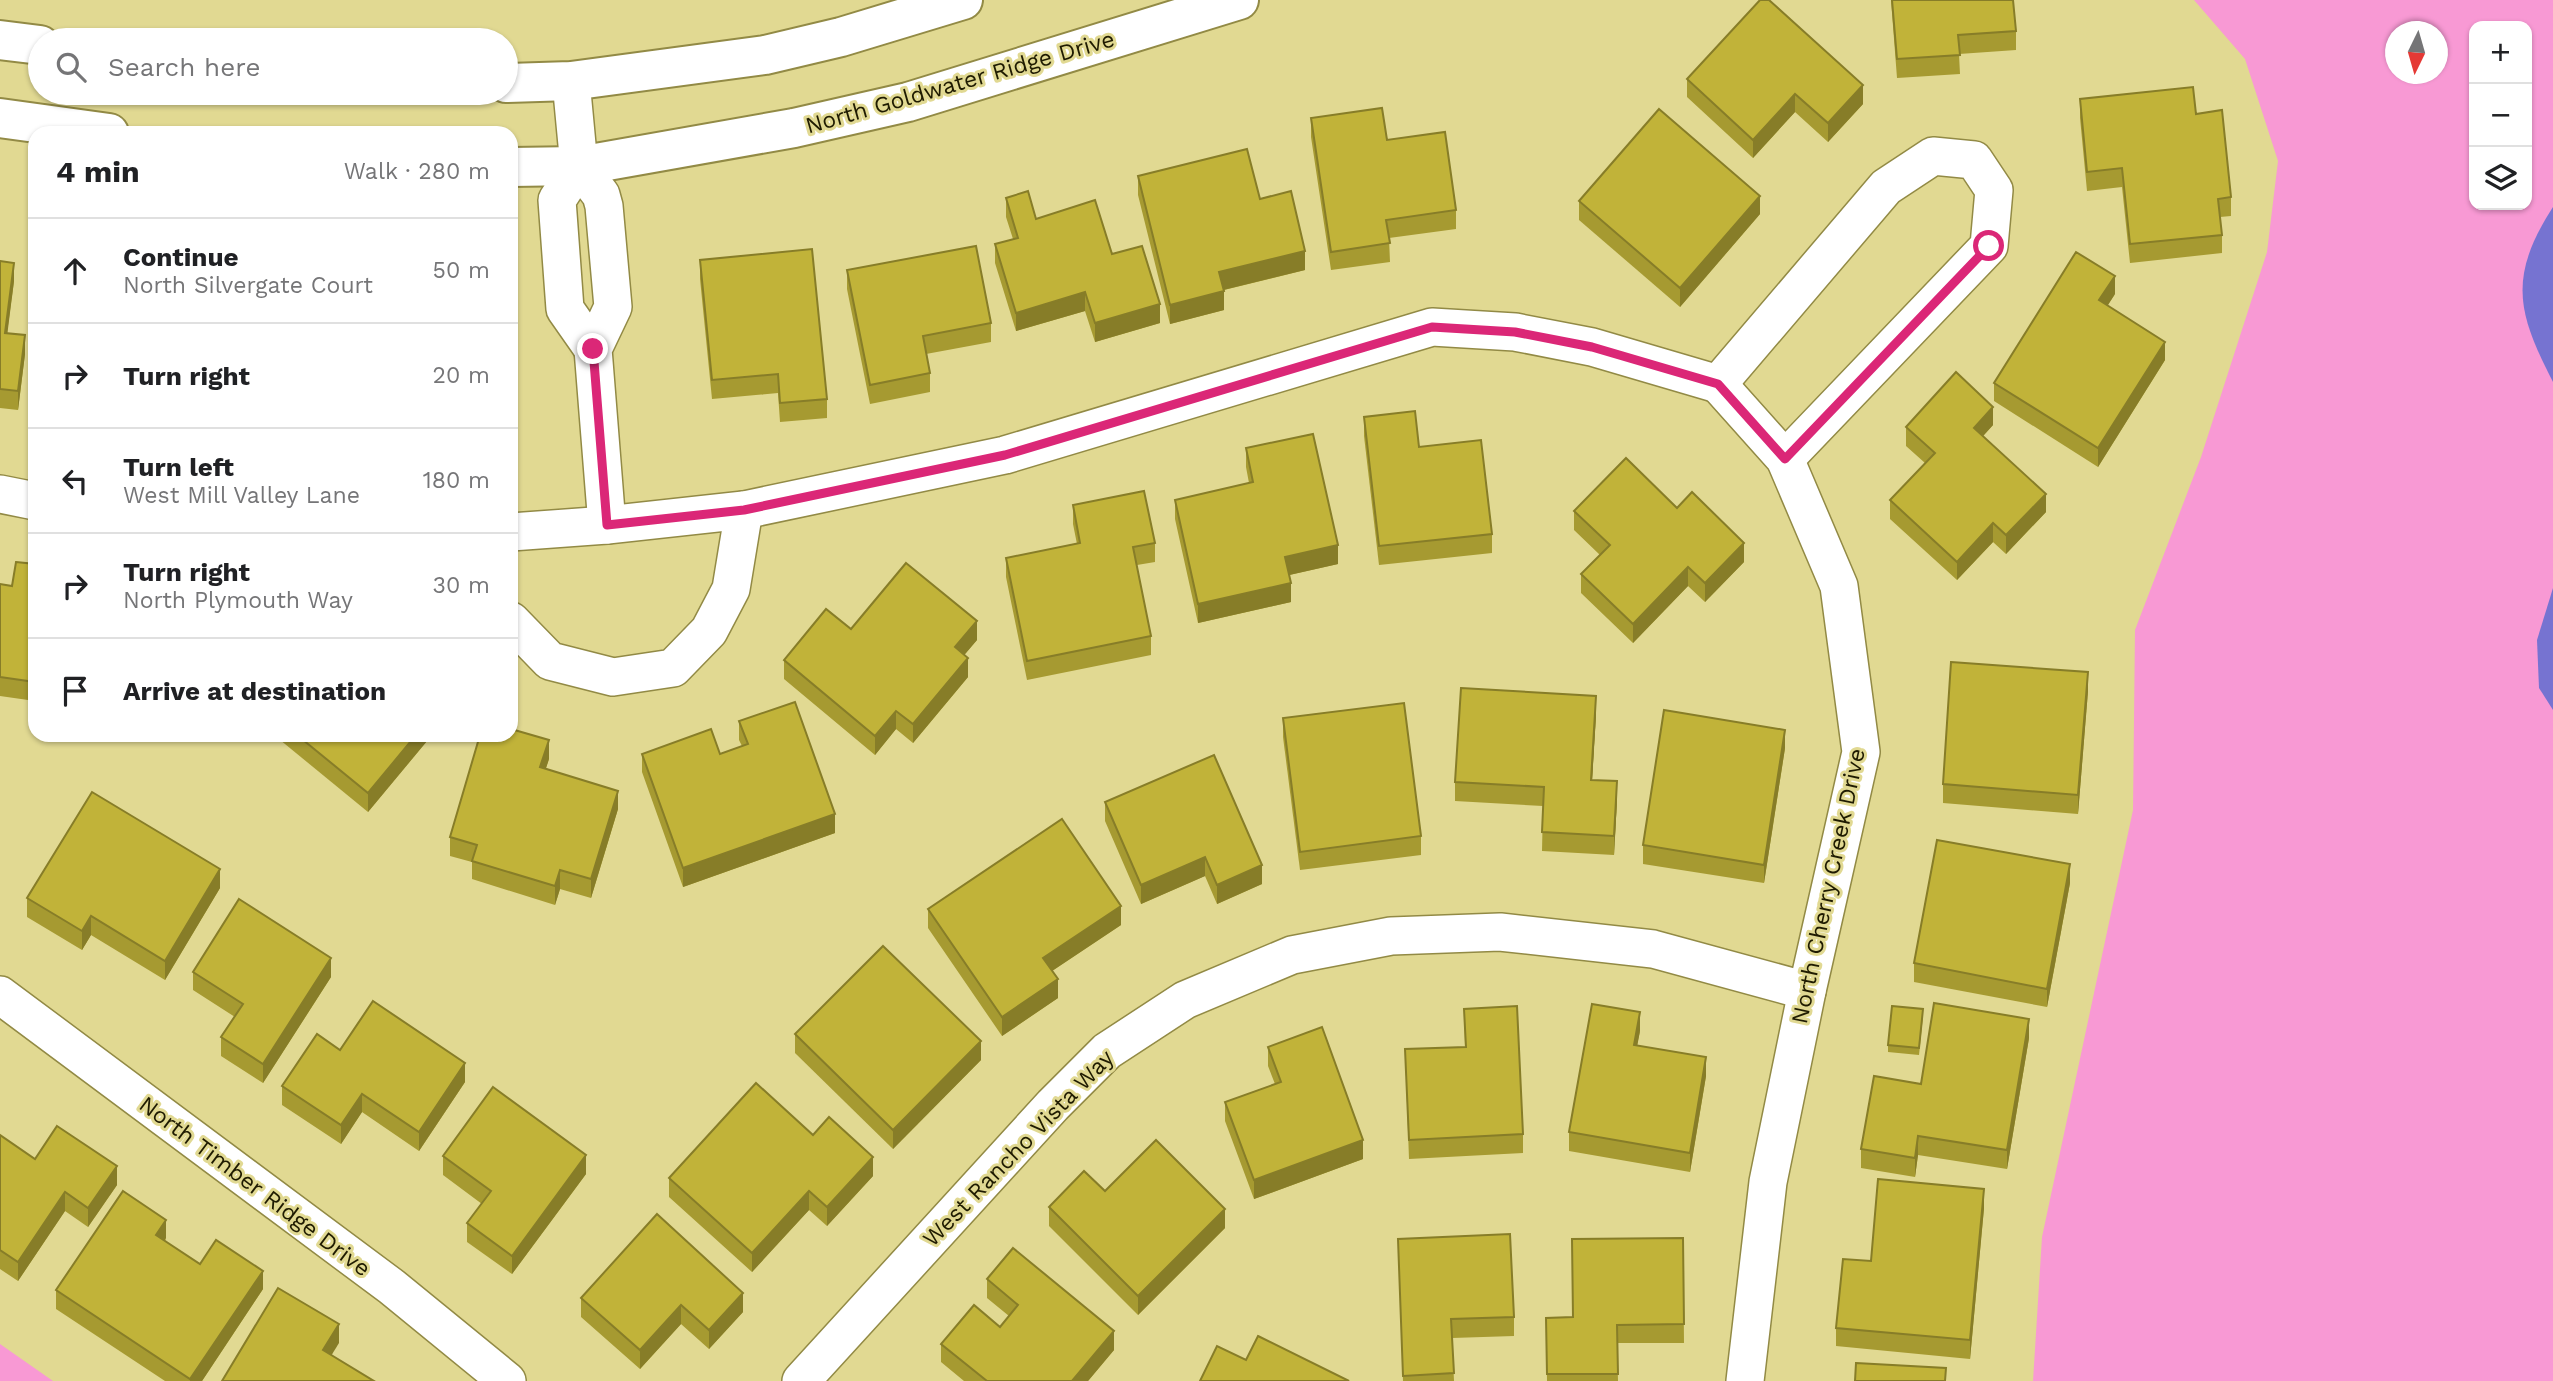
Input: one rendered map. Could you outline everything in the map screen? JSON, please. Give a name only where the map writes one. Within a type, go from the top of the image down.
[{"type":"street","points":[[518,83],[571,81],[765,55],[841,37],[963,0]]},
{"type":"street","name":"North Goldwater Ridge Drive","points":[[518,167],[579,166],[794,128],[908,102],[1239,0]]},
{"type":"street","points":[[0,40],[28,44]]},
{"type":"street","points":[[571,81],[579,166],[557,200],[565,309],[593,349],[607,525]]},
{"type":"street","points":[[0,118],[58,126]]},
{"type":"street","points":[[518,531],[744,510],[1005,455],[1432,327],[1515,332],[1592,347],[1718,384],[1886,187],[1933,156],[1975,160],[1994,190],[1989,246],[1785,459]]},
{"type":"street","name":"North Cherry Creek Drive","points":[[1718,384],[1785,459],[1839,586],[1861,752],[1807,991],[1768,1182],[1745,1381]]},
{"type":"street","points":[[0,494],[28,500]]},
{"type":"street","points":[[518,628],[550,661],[613,677],[673,668],[709,631],[731,589],[744,510]]},
{"type":"street","name":"West Rancho Vista Way","points":[[801,1381],[1053,1105],[1107,1051],[1185,1000],[1292,955],[1391,936],[1500,932],[1653,949],[1807,991]]},
{"type":"street","name":"North Timber Ridge Drive","points":[[0,995],[391,1287],[507,1381]]},
{"type":"shaded area","points":[[2194,0],[2553,0],[2553,1381],[2033,1381],[2042,1237],[2133,810],[2135,630],[2201,457],[2267,252],[2278,161],[2245,59]]},
{"type":"shaded area","points":[[2553,207],[2553,382],[2531,335],[2523,294],[2529,254]]},
{"type":"shaded area","points":[[2553,588],[2553,710],[2539,688],[2537,640]]},
{"type":"shaded area","points":[[0,1344],[53,1381],[0,1381]]},
{"type":"building","points":[[1760,0],[1769,0],[1863,85],[1828,123],[1795,94],[1753,140],[1687,79]]},
{"type":"building","points":[[1892,0],[2013,0],[2016,31],[1958,35],[1960,55],[1897,59]]},
{"type":"building","points":[[2193,87],[2196,114],[2222,110],[2231,197],[2218,199],[2222,235],[2130,244],[2122,168],[2087,172],[2080,99]]},
{"type":"building","points":[[1382,108],[1387,140],[1445,132],[1456,210],[1386,220],[1390,243],[1331,252],[1311,118]]},
{"type":"building","points":[[1659,109],[1760,196],[1680,288],[1579,201]]},
{"type":"building","points":[[1247,149],[1260,199],[1291,191],[1305,251],[1219,272],[1224,291],[1170,305],[1138,176]]},
{"type":"building","points":[[1028,191],[1036,219],[1095,200],[1112,254],[1142,246],[1160,304],[1095,323],[1085,292],[1016,313],[995,244],[1018,238],[1006,198]]},
{"type":"building","points":[[976,246],[991,323],[923,336],[930,373],[870,385],[847,270]]},
{"type":"building","points":[[812,249],[827,399],[780,403],[778,374],[712,380],[700,260]]},
{"type":"building","points":[[2076,252],[2115,276],[2099,300],[2165,342],[2098,448],[1994,383]]},
{"type":"building","points":[[0,261],[14,263],[5,333],[25,335],[18,391],[0,389]]},
{"type":"building","points":[[1956,372],[1993,407],[1974,428],[2046,494],[2006,535],[1993,523],[1957,562],[1890,500],[1935,453],[1906,427]]},
{"type":"building","points":[[1415,411],[1419,447],[1481,440],[1492,534],[1379,546],[1364,417]]},
{"type":"building","points":[[1313,434],[1338,545],[1285,557],[1291,583],[1198,604],[1175,500],[1253,482],[1246,448]]},
{"type":"building","points":[[1626,458],[1677,508],[1692,492],[1744,543],[1705,583],[1688,567],[1633,624],[1581,574],[1610,545],[1574,511]]},
{"type":"building","points":[[1144,491],[1155,543],[1133,547],[1151,636],[1027,661],[1006,558],[1080,543],[1073,505]]},
{"type":"building","points":[[16,562],[28,563],[28,681],[0,677],[0,584],[12,586]]},
{"type":"building","points":[[906,563],[977,621],[955,647],[968,658],[913,724],[896,711],[875,736],[784,660],[826,609],[851,629]]},
{"type":"building","points":[[1951,662],[2088,672],[2078,795],[1943,784]]},
{"type":"building","points":[[1461,688],[1596,696],[1591,780],[1617,781],[1614,836],[1542,832],[1544,787],[1455,782]]},
{"type":"building","points":[[795,702],[835,814],[683,868],[642,754],[711,729],[720,754],[748,744],[739,721]]},
{"type":"building","points":[[1404,703],[1421,836],[1300,852],[1283,718]]},
{"type":"building","points":[[1664,710],[1785,730],[1764,865],[1643,845]]},
{"type":"building","points":[[518,731],[549,740],[540,767],[618,791],[591,879],[560,870],[555,886],[472,861],[477,845],[450,837],[478,742],[518,742]]},
{"type":"building","points":[[306,742],[410,742],[368,793]]},
{"type":"building","points":[[1214,755],[1262,865],[1217,885],[1205,857],[1141,885],[1105,802]]},
{"type":"building","points":[[92,792],[220,869],[165,961],[91,916],[82,931],[27,898]]},
{"type":"building","points":[[1062,819],[1121,906],[1043,958],[1058,979],[1002,1017],[928,909]]},
{"type":"building","points":[[1937,840],[2070,864],[2047,989],[1914,963]]},
{"type":"building","points":[[239,899],[331,958],[263,1064],[221,1037],[243,1004],[193,972]]},
{"type":"building","points":[[883,946],[981,1041],[893,1130],[795,1034]]},
{"type":"building","points":[[373,1001],[465,1063],[419,1132],[362,1094],[341,1125],[282,1086],[317,1034],[340,1050]]},
{"type":"building","points":[[1934,1003],[2029,1019],[2007,1150],[1918,1136],[1915,1158],[1861,1149],[1874,1076],[1921,1084]]},
{"type":"building","points":[[1592,1004],[1640,1012],[1634,1045],[1706,1057],[1690,1153],[1569,1132]]},
{"type":"building","points":[[1517,1006],[1523,1134],[1409,1140],[1405,1049],[1466,1047],[1464,1009]]},
{"type":"building","points":[[1892,1006],[1923,1009],[1919,1048],[1888,1045]]},
{"type":"building","points":[[1322,1027],[1363,1140],[1254,1180],[1225,1102],[1281,1082],[1268,1047]]},
{"type":"building","points":[[756,1083],[813,1135],[829,1117],[873,1157],[827,1207],[809,1191],[752,1253],[669,1178]]},
{"type":"building","points":[[493,1087],[586,1155],[512,1256],[467,1223],[491,1191],[443,1156]]},
{"type":"building","points":[[57,1126],[117,1166],[88,1208],[65,1192],[18,1262],[0,1250],[0,1135],[35,1159]]},
{"type":"building","points":[[1156,1140],[1225,1209],[1138,1296],[1049,1207],[1084,1171],[1105,1191]]},
{"type":"building","points":[[1878,1179],[1984,1189],[1970,1340],[1836,1328],[1843,1259],[1871,1261]]},
{"type":"building","points":[[123,1191],[166,1220],[156,1235],[200,1264],[216,1240],[263,1271],[190,1379],[56,1290]]},
{"type":"building","points":[[657,1214],[743,1293],[709,1330],[681,1305],[640,1350],[581,1298]]},
{"type":"building","points":[[1510,1234],[1514,1317],[1451,1319],[1454,1373],[1403,1376],[1398,1239]]},
{"type":"building","points":[[1683,1238],[1684,1324],[1617,1325],[1618,1374],[1547,1374],[1546,1318],[1573,1317],[1572,1239]]},
{"type":"building","points":[[1013,1248],[1114,1331],[1072,1381],[987,1381],[941,1344],[974,1305],[1000,1327],[1018,1305],[987,1279]]},
{"type":"building","points":[[278,1288],[339,1324],[323,1350],[374,1381],[222,1381]]},
{"type":"building","points":[[1258,1336],[1349,1381],[1200,1381],[1217,1346],[1246,1360]]},
{"type":"building","points":[[1856,1363],[1946,1368],[1945,1381],[1855,1381]]},
{"type":"route","points":[[593,349],[607,525],[744,510],[1005,455],[1432,327],[1515,332],[1592,347],[1718,384],[1785,459],[1989,246]]}]
